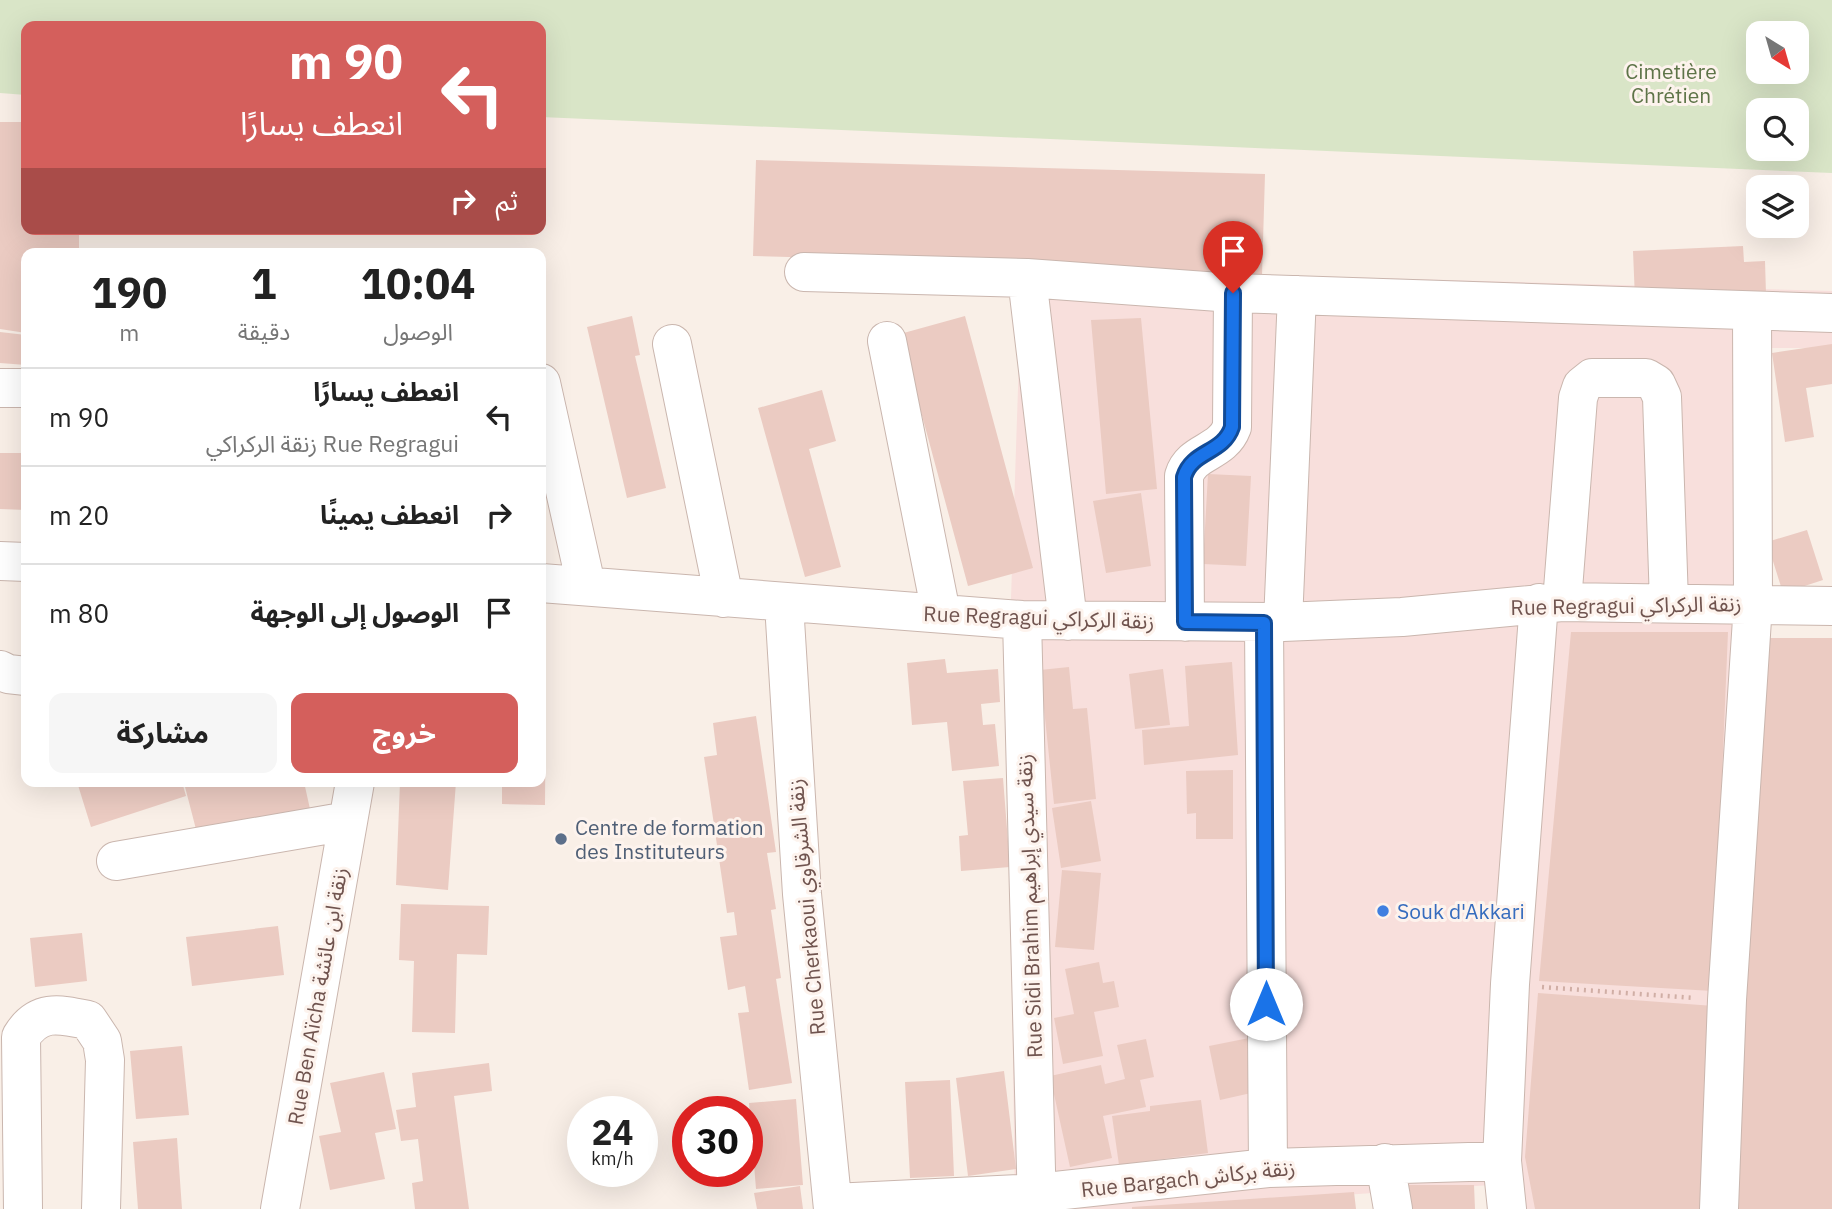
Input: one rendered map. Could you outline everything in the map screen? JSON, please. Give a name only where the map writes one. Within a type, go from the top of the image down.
[{"type":"street","points":[[804,272],[1027,278],[1233,293],[1832,313]]},
{"type":"street","points":[[1027,278],[1068,621]]},
{"type":"street","points":[[1185,622],[1184,477],[1196,457],[1222,446],[1232,427],[1233,293]]},
{"type":"street","points":[[1268,1168],[1274,623],[1297,295]]},
{"type":"street","points":[[1719,1209],[1727,1000],[1753,604],[1752,311]]},
{"type":"street","points":[[887,341],[941,613]]},
{"type":"street","points":[[672,344],[724,598]]},
{"type":"street","points":[[1507,1209],[1502,1161],[1510,984],[1551,602],[1578,398],[1582,386],[1592,378],[1646,378],[1656,384],[1662,397],[1669,601]]},
{"type":"street","points":[[0,388],[21,388]]},
{"type":"street","points":[[546,405],[586,584]]},
{"type":"street","points":[[0,561],[21,562]]},
{"type":"street","name":"Rue Regragui زنقة الركراكي","points":[[546,583],[586,584],[784,604],[1068,621],[1274,623],[1402,617],[1551,602],[1669,601],[1832,606]]},
{"type":"street","name":"Rue Cherkaoui زنقة الشرقاوي","points":[[784,604],[802,894],[833,1206]]},
{"type":"street","name":"Rue Sidi Brahim زنقة سيدي إبراهيم","points":[[1022,620],[1037,1201]]},
{"type":"street","points":[[0,670],[21,675]]},
{"type":"street","name":"Rue Ben Aïcha زنقة ابن عائشة","points":[[280,1209],[354,787]]},
{"type":"street","points":[[116,861],[348,821]]},
{"type":"street","points":[[23,1209],[21,1037],[30,1023],[48,1016],[88,1020],[102,1041],[105,1060],[101,1209]]},
{"type":"street","name":"Rue Bargach زنقة بركاش","points":[[833,1206],[1037,1201],[1268,1168],[1502,1161]]},
{"type":"street","points":[[1385,1163],[1393,1209]]},
{"type":"path","points":[[1510,984],[1727,1000]]},
{"type":"shaded area","name":"Souk d'Akkari","points":[[1022,268],[1832,291],[1832,348],[1771,348],[1728,1209],[1496,1209],[1491,1185],[1136,1209],[1015,1209],[1008,688]]},
{"type":"green space","name":"Cimetière Chrétien","points":[[0,0],[1832,0],[1832,173],[546,117],[546,21],[21,21],[21,95],[0,93]]},
{"type":"building","points":[[0,122],[21,122],[21,235],[79,235],[79,248],[21,248],[21,332],[0,329]]},
{"type":"building","points":[[756,160],[1265,174],[1262,276],[1004,263],[753,256]]},
{"type":"building","points":[[1743,246],[1744,262],[1765,261],[1766,294],[1635,299],[1633,251]]},
{"type":"building","points":[[632,316],[640,355],[635,356],[666,488],[627,498],[587,327]]},
{"type":"building","points":[[965,316],[1033,568],[968,586],[900,334]]},
{"type":"building","points":[[1141,318],[1157,489],[1106,494],[1091,320]]},
{"type":"building","points":[[0,332],[21,334],[21,365],[0,363]]},
{"type":"building","points":[[1832,344],[1832,384],[1806,388],[1814,437],[1785,442],[1772,353]]},
{"type":"building","points":[[822,390],[836,441],[809,449],[841,567],[805,577],[758,408]]},
{"type":"building","points":[[0,453],[21,453],[21,510],[0,509]]},
{"type":"building","points":[[1208,474],[1251,476],[1246,566],[1203,564]]},
{"type":"building","points":[[1141,493],[1151,566],[1106,573],[1093,501]]},
{"type":"building","points":[[1807,530],[1823,580],[1783,593],[1767,542]]},
{"type":"building","points":[[1571,632],[1728,632],[1713,991],[1539,981]]},
{"type":"building","points":[[1754,638],[1832,638],[1832,1209],[1728,1209]]},
{"type":"building","points":[[945,659],[947,673],[998,669],[1000,702],[981,704],[983,725],[995,724],[999,766],[952,771],[947,722],[912,725],[907,663]]},
{"type":"building","points":[[1232,662],[1238,755],[1144,765],[1142,730],[1189,726],[1185,666]]},
{"type":"building","points":[[1069,667],[1073,709],[1087,708],[1096,799],[1054,804],[1040,670]]},
{"type":"building","points":[[1163,669],[1170,725],[1135,729],[1129,674]]},
{"type":"building","points":[[756,716],[776,852],[767,853],[776,909],[771,910],[781,978],[776,979],[792,1083],[749,1090],[738,1013],[749,1012],[745,986],[728,990],[720,937],[737,935],[734,912],[727,913],[704,757],[717,755],[713,723]]},
{"type":"building","points":[[1233,770],[1233,839],[1196,839],[1196,813],[1187,814],[1186,771]]},
{"type":"building","points":[[1003,778],[1010,867],[961,871],[959,836],[968,835],[963,781]]},
{"type":"building","points":[[79,787],[183,787],[186,796],[91,827]]},
{"type":"building","points":[[185,787],[305,787],[310,809],[198,837]]},
{"type":"building","points":[[400,787],[456,787],[448,890],[396,885]]},
{"type":"building","points":[[502,787],[545,787],[545,805],[502,804]]},
{"type":"building","points":[[1091,801],[1101,861],[1061,868],[1052,808]]},
{"type":"building","points":[[1062,870],[1101,873],[1094,950],[1055,947]]},
{"type":"building","points":[[401,904],[489,906],[487,955],[457,954],[455,1033],[412,1032],[414,961],[399,960]]},
{"type":"building","points":[[278,926],[284,975],[192,986],[186,937]]},
{"type":"building","points":[[82,933],[87,981],[35,987],[30,938]]},
{"type":"building","points":[[1099,962],[1103,983],[1114,981],[1119,1007],[1094,1012],[1103,1056],[1063,1064],[1054,1018],[1074,1014],[1065,969]]},
{"type":"building","points":[[1538,993],[1714,1006],[1701,1209],[1535,1209],[1525,1157]]},
{"type":"building","points":[[1249,1038],[1260,1091],[1220,1100],[1209,1046]]},
{"type":"building","points":[[1146,1039],[1154,1077],[1140,1080],[1146,1107],[1103,1116],[1112,1158],[1070,1167],[1050,1076],[1101,1065],[1105,1084],[1125,1079],[1117,1045]]},
{"type":"building","points":[[182,1046],[189,1115],[136,1119],[130,1051]]},
{"type":"building","points":[[489,1063],[492,1091],[454,1096],[469,1209],[415,1209],[412,1183],[423,1181],[418,1139],[401,1141],[396,1110],[416,1107],[412,1073]]},
{"type":"building","points":[[1004,1071],[1016,1169],[968,1176],[956,1078]]},
{"type":"building","points":[[384,1072],[396,1129],[375,1133],[385,1179],[330,1190],[319,1136],[341,1132],[330,1083]]},
{"type":"building","points":[[950,1080],[954,1176],[910,1178],[905,1082]]},
{"type":"building","points":[[796,1099],[803,1185],[756,1189],[763,1187],[763,1102]]},
{"type":"building","points":[[1201,1100],[1208,1153],[1119,1165],[1112,1116],[1150,1111],[1150,1106]]},
{"type":"building","points":[[177,1138],[182,1209],[138,1209],[133,1142]]},
{"type":"building","points":[[1392,1185],[1474,1185],[1475,1209],[1395,1209]]},
{"type":"building","points":[[800,1186],[803,1209],[757,1209],[754,1193]]},
{"type":"building","points":[[1354,1192],[1356,1209],[1132,1209],[1132,1207]]},
{"type":"place","name":"Centre de formation des Instituteurs","points":[[561,839]]},
{"type":"place","name":"Souk d'Akkari","points":[[1383,911]]},
{"type":"route","points":[[1233,293],[1232,427],[1222,446],[1196,457],[1186,469],[1184,477],[1185,622],[1264,623],[1266,1004]]}]
